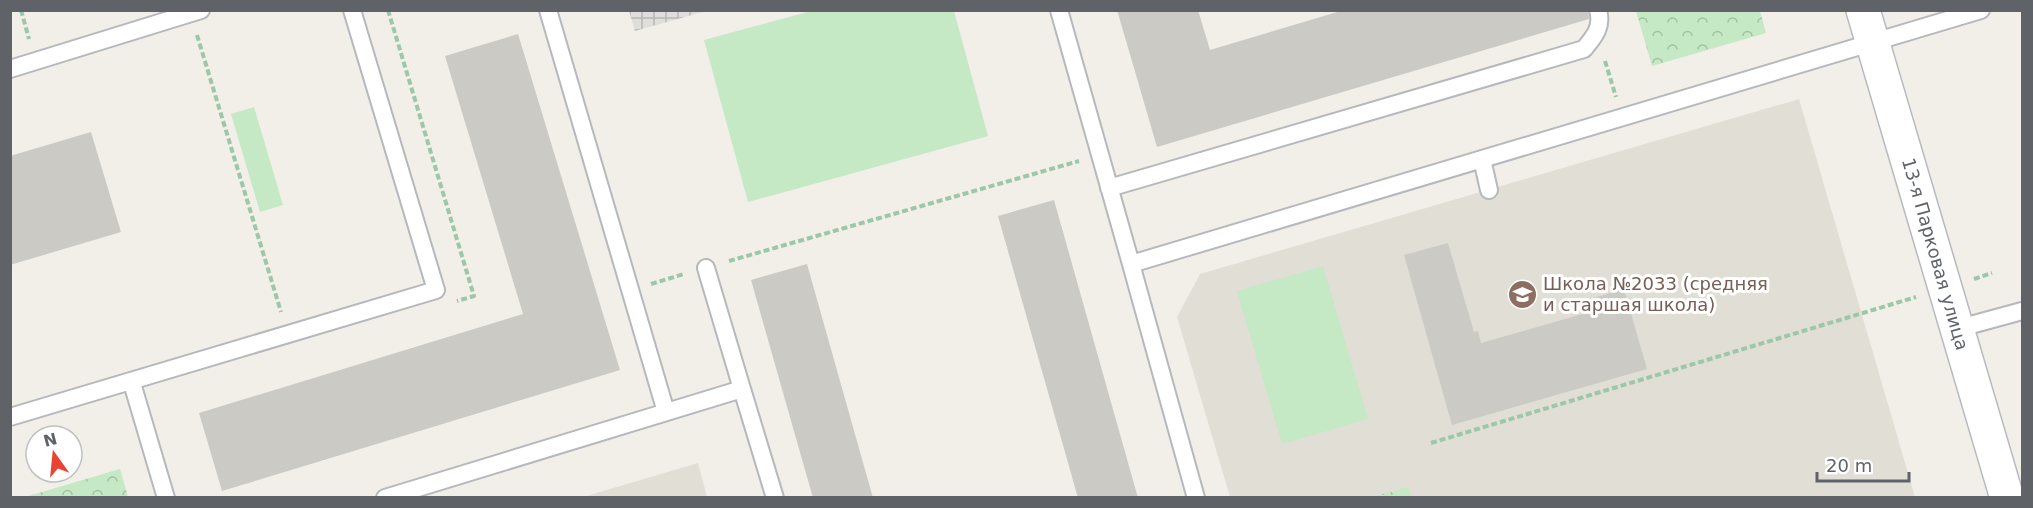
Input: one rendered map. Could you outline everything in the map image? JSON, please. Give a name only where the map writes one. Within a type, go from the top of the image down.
[{"type":"street","name":"13-я Парковая улица","points":[[1863,10],[2007,498]]},
{"type":"lane","points":[[10,417],[132,383],[436,290],[352,10]]},
{"type":"lane","points":[[548,10],[666,412]]},
{"type":"lane","points":[[1059,10],[1196,498]]},
{"type":"lane","points":[[1108,188],[1584,49],[1597,34],[1600,17],[1598,10]]},
{"type":"lane","points":[[1131,264],[1981,10]]},
{"type":"lane","points":[[10,69],[196,12]]},
{"type":"lane","points":[[1482,159],[1490,190]]},
{"type":"lane","points":[[706,268],[775,498]]},
{"type":"lane","points":[[1956,329],[2022,311]]},
{"type":"lane","points":[[132,383],[166,498]]},
{"type":"lane","points":[[385,498],[742,389]]},
{"type":"path","points":[[388,10],[474,296],[451,303]]},
{"type":"path","points":[[196,12],[288,335]]},
{"type":"path","points":[[1597,34],[1622,118]]},
{"type":"path","points":[[630,290],[1099,155]]},
{"type":"path","points":[[1431,443],[1885,307]]},
{"type":"shaded area","points":[[629,10],[706,11],[635,31]]},
{"type":"shaded area","name":"Школа №2033 (средняя и старшая школа)","points":[[1799,99],[1915,497],[1230,497],[1177,317],[1200,274]]},
{"type":"shaded area","points":[[698,463],[707,497],[583,497]]},
{"type":"green space","points":[[811,11],[954,11],[988,136],[748,202],[704,40]]},
{"type":"green space","points":[[1636,11],[1760,11],[1766,33],[1652,66]]},
{"type":"green space","points":[[254,107],[283,205],[260,212],[231,114]]},
{"type":"green space","points":[[1323,266],[1368,419],[1282,444],[1237,291]]},
{"type":"green space","points":[[120,469],[128,497],[25,497],[69,484],[84,484],[84,480]]},
{"type":"green space","points":[[1408,487],[1411,497],[1372,497]]},
{"type":"building","points":[[1117,10],[1198,10],[1210,50],[1344,10],[1588,10],[1589,19],[1157,147]]},
{"type":"building","points":[[518,34],[620,370],[222,491],[199,413],[523,314],[445,56]]},
{"type":"building","points":[[91,132],[121,232],[10,265],[10,156]]},
{"type":"building","points":[[1054,200],[1138,498],[1078,498],[998,216]]},
{"type":"building","points":[[1448,243],[1474,332],[1478,331],[1481,343],[1586,313],[1583,301],[1624,289],[1647,369],[1452,425],[1404,255]]},
{"type":"building","points":[[807,264],[873,498],[813,498],[751,280]]},
{"type":"place","name":"Школа №2033 (средняя и старшая школа)","points":[[1522,294]]}]
